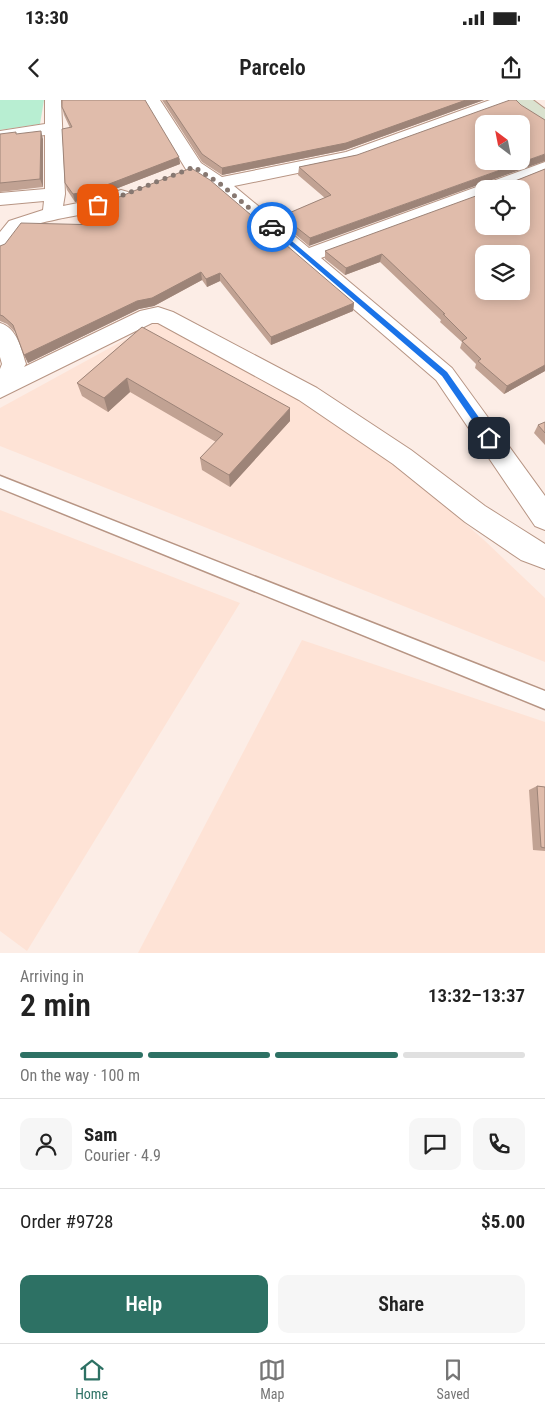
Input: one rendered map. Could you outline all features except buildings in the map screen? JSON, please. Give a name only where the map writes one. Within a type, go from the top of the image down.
[{"type":"street","points":[[52,100],[55,194],[52,214]]},
{"type":"street","points":[[152,100],[185,170],[219,183],[444,374],[545,518]]},
{"type":"street","points":[[523,100],[545,118]]},
{"type":"street","points":[[219,183],[350,157],[493,102]]},
{"type":"street","points":[[0,136],[54,128]]},
{"type":"street","points":[[513,180],[545,168]]},
{"type":"street","points":[[0,246],[16,226],[52,214],[98,205],[141,188]]},
{"type":"street","points":[[0,199],[55,194]]},
{"type":"street","points":[[307,256],[475,194]]},
{"type":"street","points":[[1,388],[148,316],[158,315],[166,317],[308,394],[402,457],[475,514],[531,551],[545,557]]},
{"type":"street","points":[[0,331],[6,339],[14,364],[1,388]]},
{"type":"lane","points":[[0,482],[545,700]]},
{"type":"shaded area","points":[[159,321],[361,433],[484,540],[545,598],[545,662],[0,446],[0,408]]},
{"type":"shaded area","points":[[0,510],[240,603],[27,951],[0,931]]},
{"type":"shaded area","points":[[302,640],[545,722],[545,953],[138,953]]},
{"type":"green space","points":[[0,100],[44,100],[40,124],[0,130]]},
{"type":"way so far","points":[[98,205],[194,167],[219,183],[272,227]]},
{"type":"route","points":[[272,227],[444,374],[489,438]]}]
